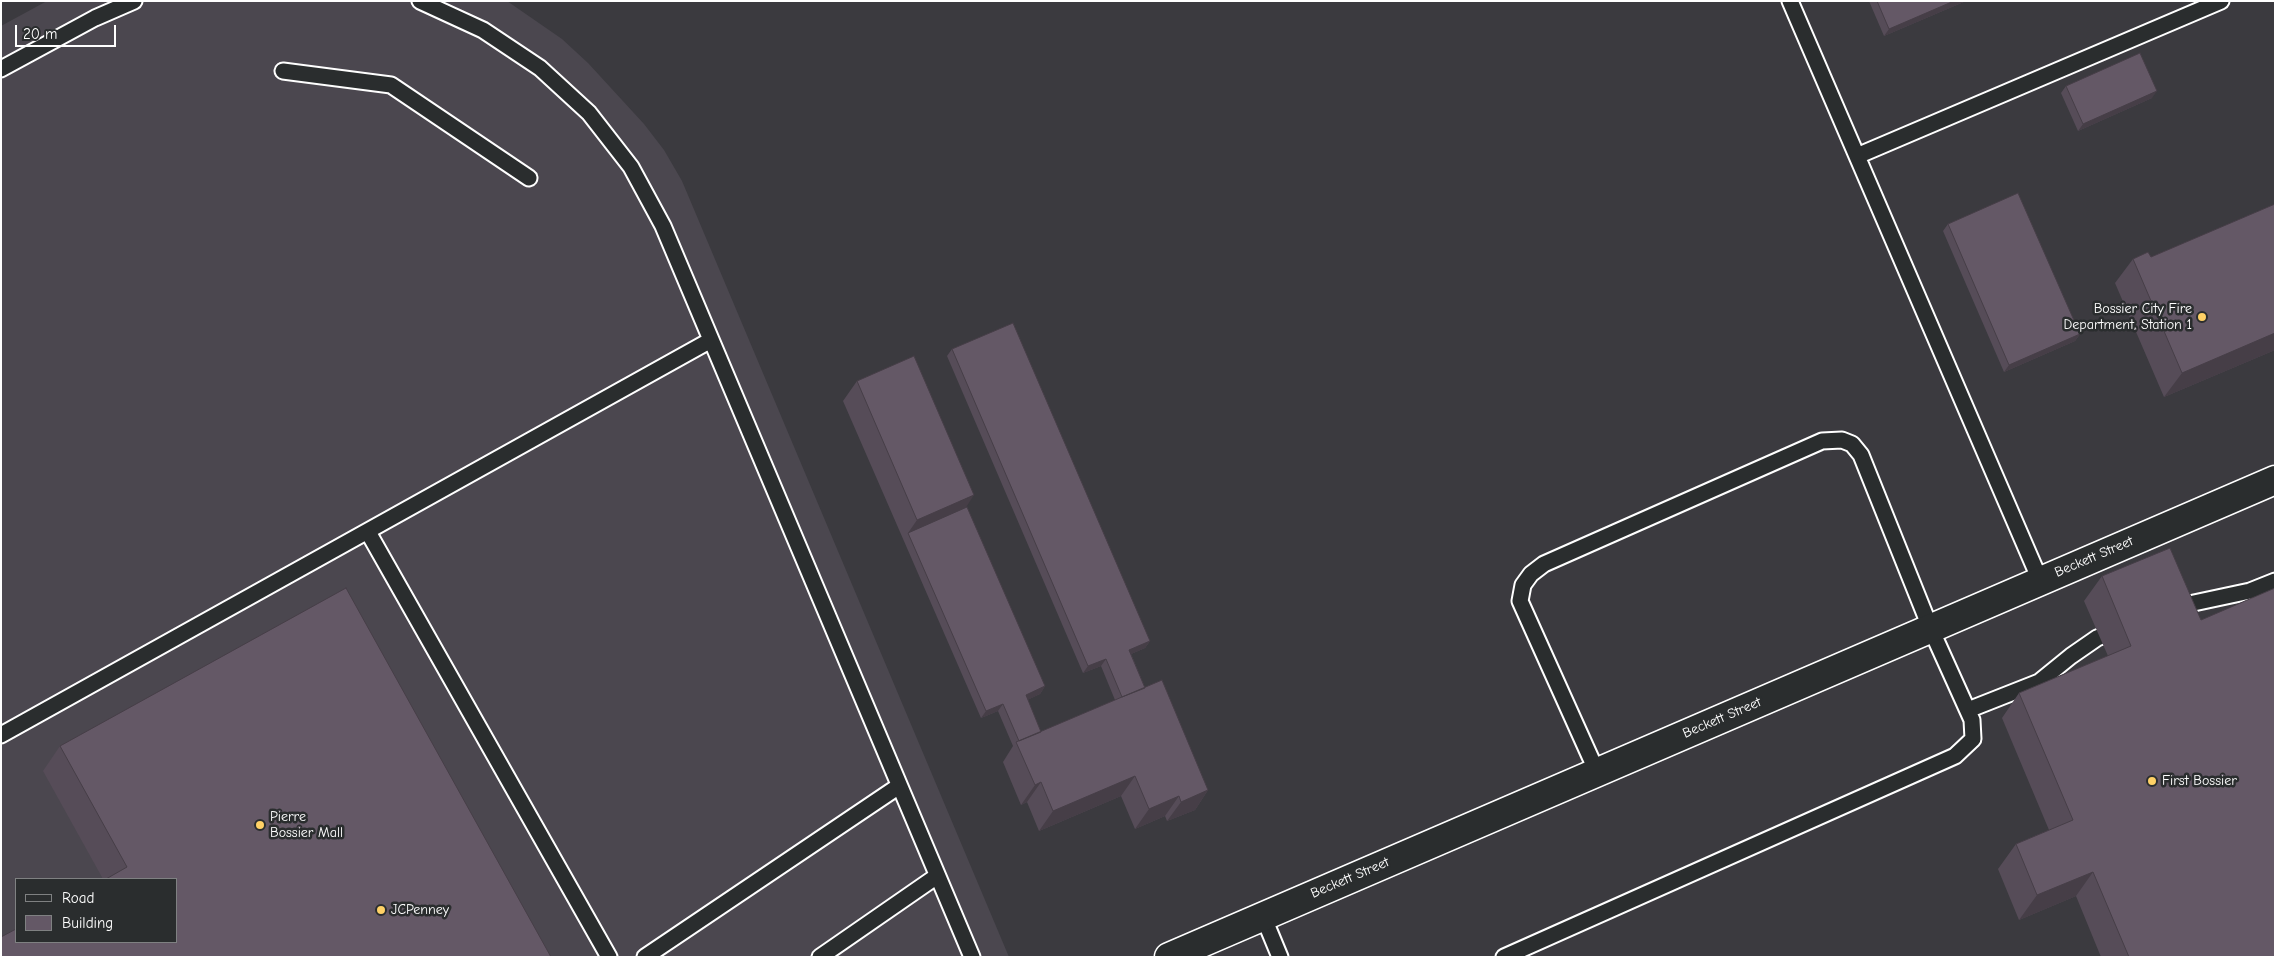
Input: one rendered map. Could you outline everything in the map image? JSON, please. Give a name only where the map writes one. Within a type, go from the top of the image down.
[{"type":"street","name":"Beckett Street","points":[[1169,957],[1930,627],[2275,480]]},
{"type":"lane","points":[[1,69],[95,18],[134,1]]},
{"type":"lane","points":[[420,1],[491,35],[540,68],[589,114],[631,167],[659,218],[937,876],[967,955]]},
{"type":"lane","points":[[1790,1],[2040,580]]},
{"type":"lane","points":[[1857,156],[2221,1]]},
{"type":"lane","points":[[283,71],[391,85],[529,178]]},
{"type":"lane","points":[[1,736],[711,340]]},
{"type":"lane","points":[[1504,957],[1955,756],[1973,739],[1972,720],[1968,710],[1930,627],[1861,455],[1852,444],[1842,440],[1822,441],[1544,564],[1531,574],[1523,585],[1520,601],[1597,772]]},
{"type":"lane","points":[[368,532],[608,957]]},
{"type":"lane","points":[[2165,611],[2182,604],[2250,591],[2275,580]]},
{"type":"lane","points":[[1968,710],[2039,682],[2096,638],[2131,624]]},
{"type":"lane","points":[[645,957],[899,786]]},
{"type":"lane","points":[[820,957],[937,876]]},
{"type":"lane","points":[[1262,916],[1280,957]]},
{"type":"shaded area","points":[[47,1],[507,1],[562,39],[588,63],[644,124],[664,150],[682,181],[1009,957],[1,957],[1,26]]},
{"type":"building","points":[[1877,1],[1954,1],[1889,29]]},
{"type":"building","points":[[2140,53],[2157,91],[2083,124],[2066,86]]},
{"type":"building","points":[[2018,193],[2080,334],[2009,365],[1948,224]]},
{"type":"building","name":"Bossier City Fire Department, Station 1","points":[[2275,204],[2275,333],[2182,373],[2133,259],[2148,252],[2151,257]]},
{"type":"building","points":[[1013,323],[1150,641],[1129,650],[1145,688],[1122,697],[1106,659],[1088,666],[952,349]]},
{"type":"building","points":[[914,356],[974,495],[917,520],[857,381]]},
{"type":"building","points":[[967,507],[1045,686],[1026,695],[1041,732],[1019,741],[1003,704],[986,711],[908,533]]},
{"type":"building","name":"First Bossier","points":[[2170,548],[2201,620],[2275,588],[2275,957],[2129,957],[2093,872],[2037,895],[2016,844],[2073,820],[2019,693],[2131,646],[2102,576]]},
{"type":"building","name":"Pierre Bossier Mall","points":[[346,588],[551,957],[1,957],[1,937],[15,930],[15,943],[178,943],[178,878],[108,878],[127,867],[60,746]]},
{"type":"building","points":[[1162,680],[1208,790],[1181,802],[1179,796],[1149,809],[1135,776],[1053,811],[1041,782],[1035,785],[1016,742]]},
{"type":"place","name":"Bossier City Fire Department, Station 1","points":[[2202,317]]},
{"type":"place","name":"First Bossier","points":[[2152,781]]},
{"type":"place","name":"Pierre Bossier Mall","points":[[260,825]]},
{"type":"place","name":"JCPenney","points":[[381,910]]}]
